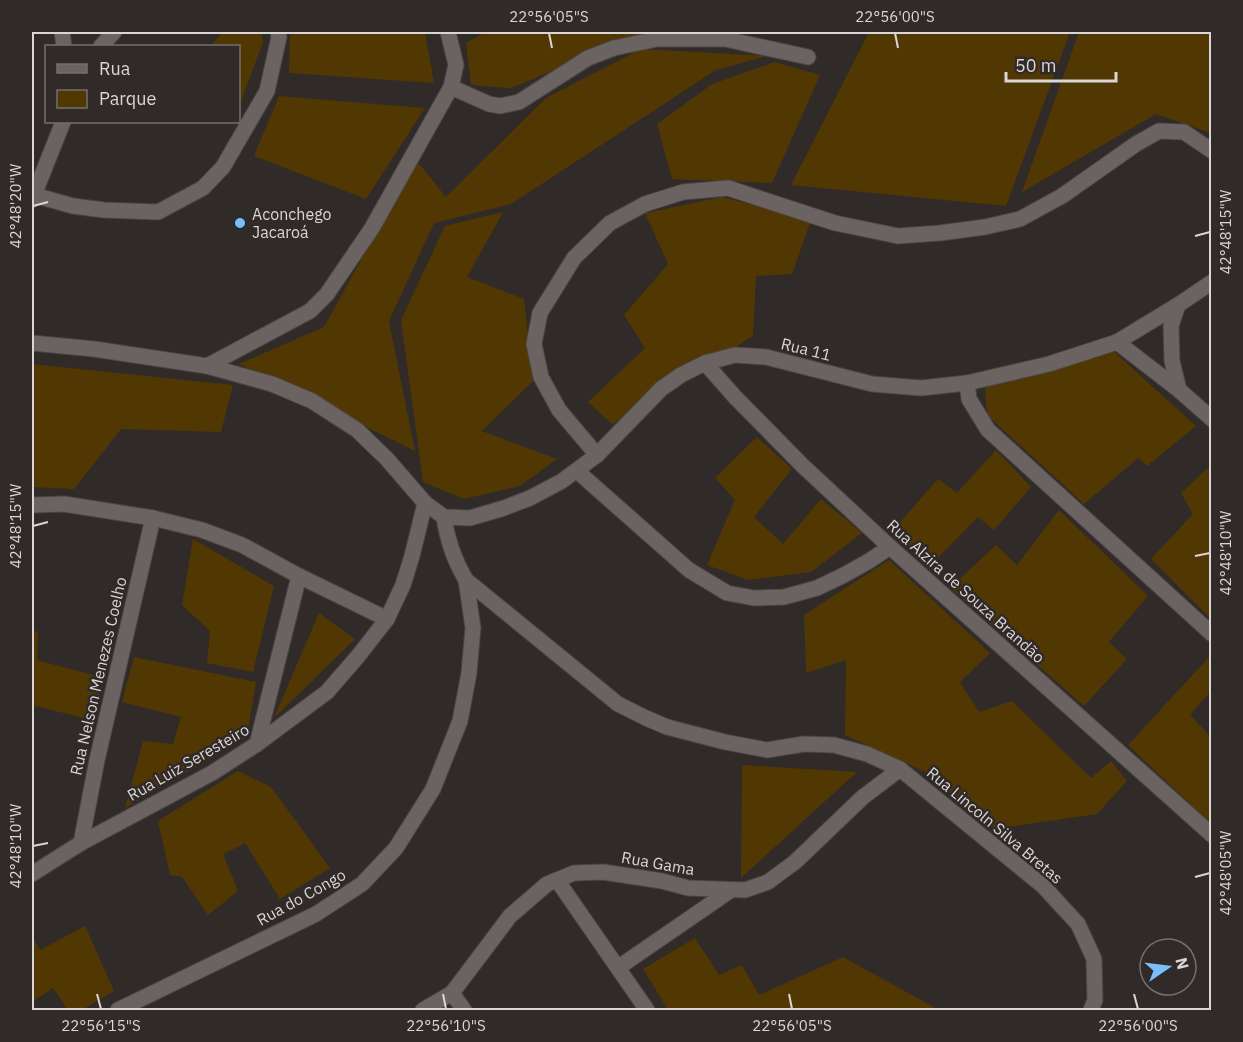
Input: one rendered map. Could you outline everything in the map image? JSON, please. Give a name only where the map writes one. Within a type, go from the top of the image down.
[{"type":"street","points":[[102,45],[114,32]]},
{"type":"street","points":[[63,123],[33,197],[104,210],[158,212],[203,189],[223,167],[267,91],[279,37],[278,32]]},
{"type":"street","points":[[207,366],[310,311],[327,294],[372,228],[451,87],[456,65],[448,32]]},
{"type":"street","points":[[451,87],[489,104],[500,106],[519,102],[588,58],[614,48],[657,39],[725,39],[808,57]]},
{"type":"street","points":[[597,455],[559,410],[541,377],[534,344],[540,313],[574,258],[610,223],[645,204],[683,192],[728,188],[835,223],[898,237],[985,227],[1020,219],[1062,196],[1136,144],[1159,131],[1184,132],[1212,151]]},
{"type":"street","name":"Rua 11","points":[[444,517],[470,518],[504,508],[562,482],[597,455],[661,389],[681,375],[705,363],[735,355],[746,355],[766,357],[872,384],[921,388],[967,383],[1049,364],[1117,342],[1212,282]]},
{"type":"street","points":[[1178,305],[1171,326],[1172,361],[1179,390]]},
{"type":"street","points":[[1117,342],[1212,419]]},
{"type":"street","points":[[32,343],[94,349],[207,366],[272,384],[312,401],[357,430],[387,459],[425,503],[444,517],[446,534],[459,569],[466,580]]},
{"type":"street","name":"Rua Alzira de Souza Brandão","points":[[705,363],[735,398],[890,547],[1212,835]]},
{"type":"street","points":[[967,383],[969,399],[988,430],[1212,634]]},
{"type":"street","points":[[577,471],[689,570],[727,593],[754,598],[784,597],[817,588],[869,561],[890,547]]},
{"type":"street","name":"Rua Luiz Seresteiro","points":[[32,874],[81,843],[212,772],[257,744],[327,692],[387,619],[403,585],[425,503]]},
{"type":"street","points":[[32,505],[64,504],[153,518],[202,530],[242,545],[387,619]]},
{"type":"street","name":"Rua Nelson Menezes Coelho","points":[[81,843],[97,760],[153,518]]},
{"type":"street","points":[[257,744],[299,576]]},
{"type":"street","name":"Rua Lincoln Silva Bretas","points":[[466,580],[618,704],[646,718],[679,730],[767,750],[804,744],[834,744],[867,754],[900,769],[1043,886],[1078,924],[1094,959],[1095,1000],[1091,1011]]},
{"type":"street","name":"Rua do Congo","points":[[118,1011],[316,914],[362,884],[396,848],[433,789],[460,721],[469,673],[473,628],[466,580]]},
{"type":"street","name":"Rua Gama","points":[[423,1011],[452,993],[510,916],[547,884],[574,873],[603,872],[662,881],[688,888],[744,890],[768,882],[795,862],[863,797],[900,769]]},
{"type":"street","points":[[557,880],[619,967],[647,1011]]},
{"type":"street","points":[[619,967],[731,890]]},
{"type":"street","points":[[452,993],[464,1011]]},
{"type":"green space","points":[[222,32],[261,32],[263,42],[240,104],[240,45],[212,45]]},
{"type":"green space","points":[[290,32],[425,32],[434,83],[289,73]]},
{"type":"green space","points":[[486,32],[648,32],[511,88],[471,85],[466,43]]},
{"type":"green space","points":[[869,32],[1070,32],[1006,206],[791,185]]},
{"type":"green space","points":[[1079,32],[1211,32],[1211,133],[1156,114],[1022,192]]},
{"type":"green space","points":[[641,49],[767,56],[716,70],[511,204],[434,223],[389,321],[415,451],[239,364],[324,327],[416,160],[446,197],[546,98]]},
{"type":"green space","points":[[775,62],[820,75],[772,183],[672,179],[657,124],[712,84]]},
{"type":"green space","points":[[279,96],[425,108],[366,199],[254,156]]},
{"type":"green space","points":[[722,197],[811,220],[792,274],[756,276],[753,336],[612,424],[588,402],[645,348],[624,315],[668,264],[645,213]]},
{"type":"green space","points":[[503,212],[467,277],[524,299],[533,381],[482,431],[557,459],[520,486],[464,499],[423,482],[401,320],[445,226]]},
{"type":"green space","points":[[1111,349],[1196,426],[1147,466],[1138,458],[1084,504],[987,415],[985,388]]},
{"type":"green space","points":[[32,364],[233,385],[221,432],[121,429],[74,489],[32,487],[34,447],[32,447]]},
{"type":"green space","points":[[757,437],[792,469],[754,517],[783,544],[821,499],[862,533],[811,572],[748,580],[707,565],[735,500],[715,478]]},
{"type":"green space","points":[[996,450],[1031,487],[994,530],[978,517],[929,567],[893,530],[938,479],[957,493]]},
{"type":"green space","points":[[1211,465],[1212,522],[1209,525],[1212,527],[1211,619],[1151,559],[1193,514],[1181,493]]},
{"type":"green space","points":[[1059,510],[1148,596],[1109,642],[1127,659],[1084,706],[950,588],[996,545],[1017,565]]},
{"type":"green space","points":[[193,539],[274,586],[253,672],[207,663],[210,631],[182,605]]},
{"type":"green space","points":[[889,560],[990,653],[960,682],[979,712],[1012,701],[1091,778],[1111,761],[1127,781],[1097,814],[994,829],[930,774],[845,735],[846,660],[806,673],[804,615]]},
{"type":"green space","points":[[319,613],[355,639],[274,718]]},
{"type":"green space","points":[[32,630],[38,632],[37,660],[104,678],[91,720],[32,705]]},
{"type":"green space","points":[[1211,655],[1211,691],[1190,715],[1211,737],[1212,816],[1208,821],[1128,745]]},
{"type":"green space","points":[[134,657],[256,682],[247,737],[125,808],[143,741],[173,744],[181,717],[122,702]]},
{"type":"green space","points":[[742,765],[857,772],[741,878]]},
{"type":"green space","points":[[238,771],[271,787],[330,868],[280,899],[245,843],[223,854],[238,891],[208,915],[182,877],[170,875],[158,821]]},
{"type":"green space","points":[[85,926],[114,991],[82,1010],[68,1010],[53,988],[32,1002],[32,936],[40,950]]},
{"type":"green space","points":[[695,938],[719,975],[742,965],[759,995],[843,957],[939,1010],[668,1010],[643,969]]},
{"type":"place","name":"Aconchego Jacaroá","points":[[240,223]]}]
